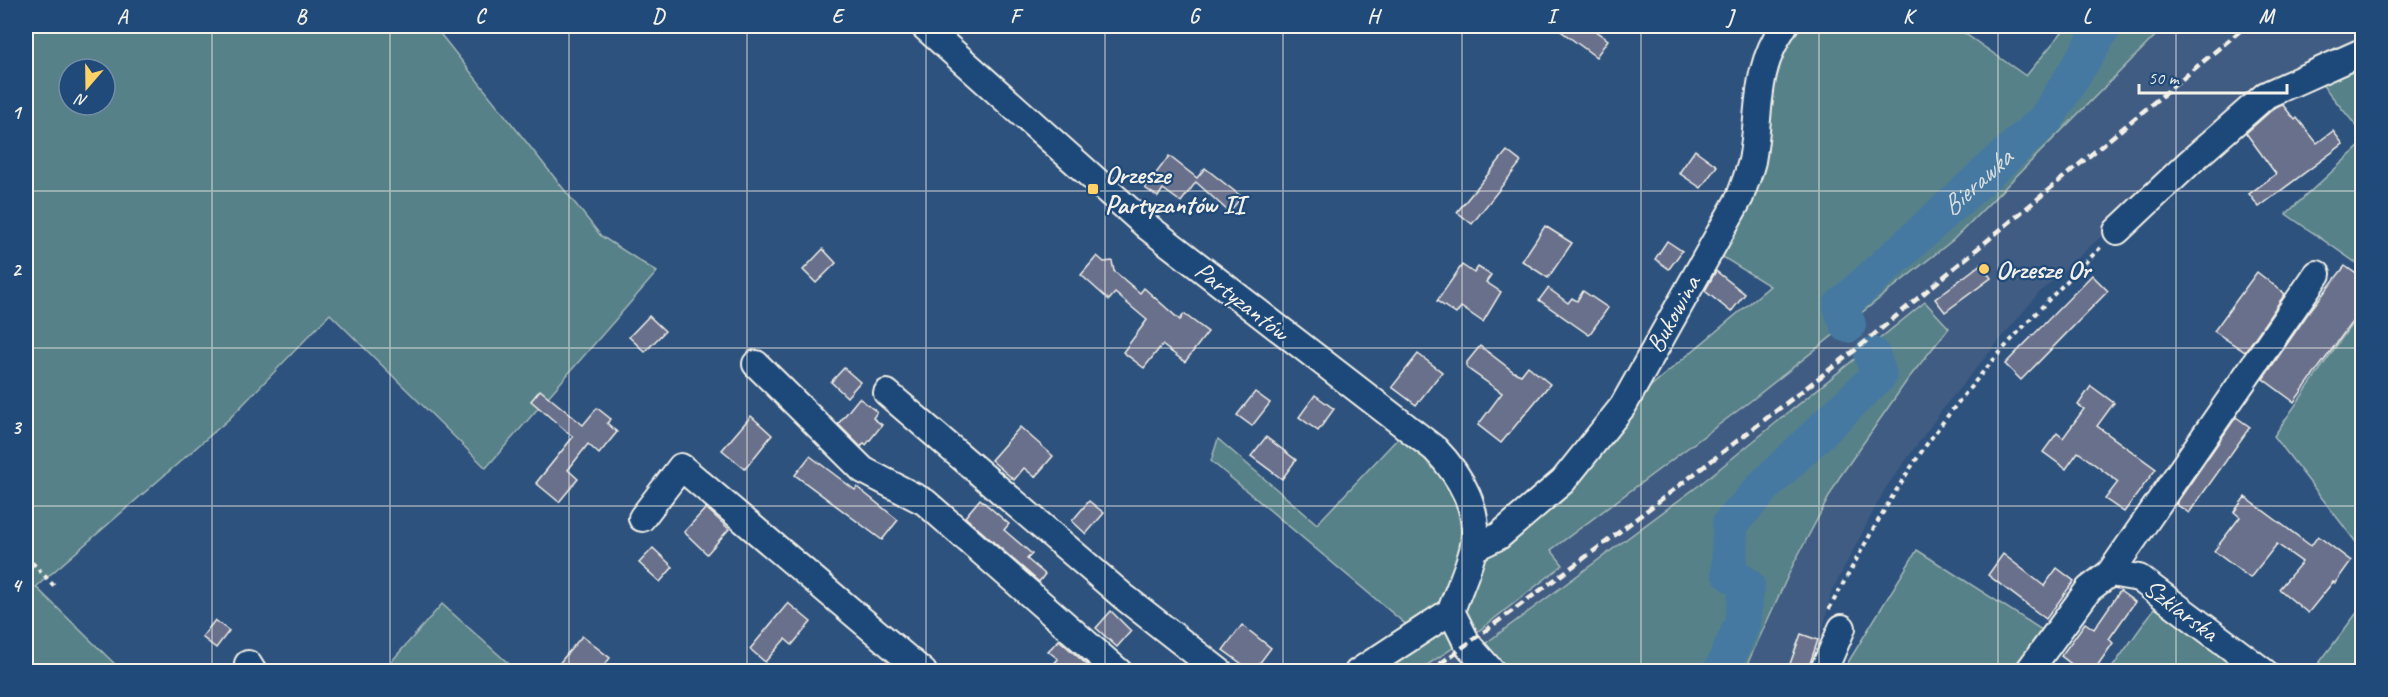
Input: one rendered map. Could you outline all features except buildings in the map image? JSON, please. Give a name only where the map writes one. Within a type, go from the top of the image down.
[{"type":"street","name":"Partyzantów","points":[[924,26],[1149,228],[1435,449],[1451,466],[1462,483],[1470,503],[1474,526],[1474,548],[1451,611]]},
{"type":"street","name":"Bukowina","points":[[1474,548],[1499,536],[1563,481],[1623,406],[1740,197],[1752,162],[1760,86],[1767,61],[1784,26]]},
{"type":"street","points":[[2117,231],[2266,95],[2362,52]]},
{"type":"street","points":[[2110,573],[2317,274]]},
{"type":"street","points":[[756,364],[863,470],[925,501],[1119,672]]},
{"type":"street","points":[[887,393],[1124,597],[1220,672]]},
{"type":"street","points":[[642,519],[681,467],[923,672]]},
{"type":"street","name":"Szklarska","points":[[2028,672],[2089,589],[2110,573],[2139,578],[2234,663],[2264,672]]},
{"type":"street","points":[[1358,672],[1451,611],[1468,645],[1492,672]]},
{"type":"street","points":[[1823,672],[1842,628]]},
{"type":"path","points":[[1842,628],[1826,616],[1900,484],[1987,366],[2050,297],[2117,231]]},
{"type":"path","points":[[26,556],[56,588]]},
{"type":"shaded area","points":[[2145,26],[2362,26],[2362,46],[2259,93],[2039,293],[1948,402],[1885,489],[1831,593],[1820,644],[1810,671],[1744,671],[1793,565],[1839,478],[1908,379],[1949,328],[1925,302],[1698,486],[1482,646],[1444,671],[1418,672],[1472,636],[1563,564],[1551,550],[1748,403],[1953,240],[2069,123]]},
{"type":"green space","points":[[26,26],[434,26],[601,236],[657,272],[486,468],[330,314],[229,419],[36,587],[122,671],[26,671]]},
{"type":"green space","points":[[1802,26],[1954,26],[2026,76],[2067,26],[2165,26],[1953,240],[1748,403],[1551,550],[1563,565],[1472,636],[1466,612],[1473,581],[1484,560],[1523,532],[1633,401],[1770,286],[1721,256],[1771,89],[1787,44]]},
{"type":"green space","points":[[2362,61],[2362,133],[2320,82]]},
{"type":"green space","points":[[2362,144],[2362,267],[2286,214]]},
{"type":"green space","points":[[1925,302],[1949,328],[1908,379],[1839,478],[1793,565],[1744,671],[1505,671],[1482,646],[1698,486]]},
{"type":"green space","points":[[2362,309],[2362,550],[2274,436]]},
{"type":"green space","points":[[1400,436],[1441,472],[1460,504],[1464,544],[1441,605],[1409,627],[1211,461],[1218,439],[1317,524]]},
{"type":"green space","points":[[1917,550],[2045,632],[2016,671],[1842,672]]},
{"type":"green space","points":[[442,604],[517,671],[383,671]]},
{"type":"green space","points":[[2156,606],[2228,660],[2220,671],[2109,672]]},
{"type":"green space","points":[[2362,606],[2362,671],[2313,671]]},
{"type":"green space","points":[[1444,624],[1453,648],[1418,671],[1374,672]]},
{"type":"waterway","name":"Bierawka","points":[[1848,325],[1841,306],[2046,119],[2104,26]]},
{"type":"waterway","name":"Bierawka","points":[[1721,672],[1742,624],[1747,586],[1729,572],[1730,524],[1765,485],[1879,375],[1872,355]]},
{"type":"railway","points":[[1429,672],[1606,542],[1859,347],[2246,26]]},
{"type":"place","name":"Orzesze Partyzantów II","points":[[1093,189]]},
{"type":"place","name":"Orzesze Or","points":[[1984,269]]}]
